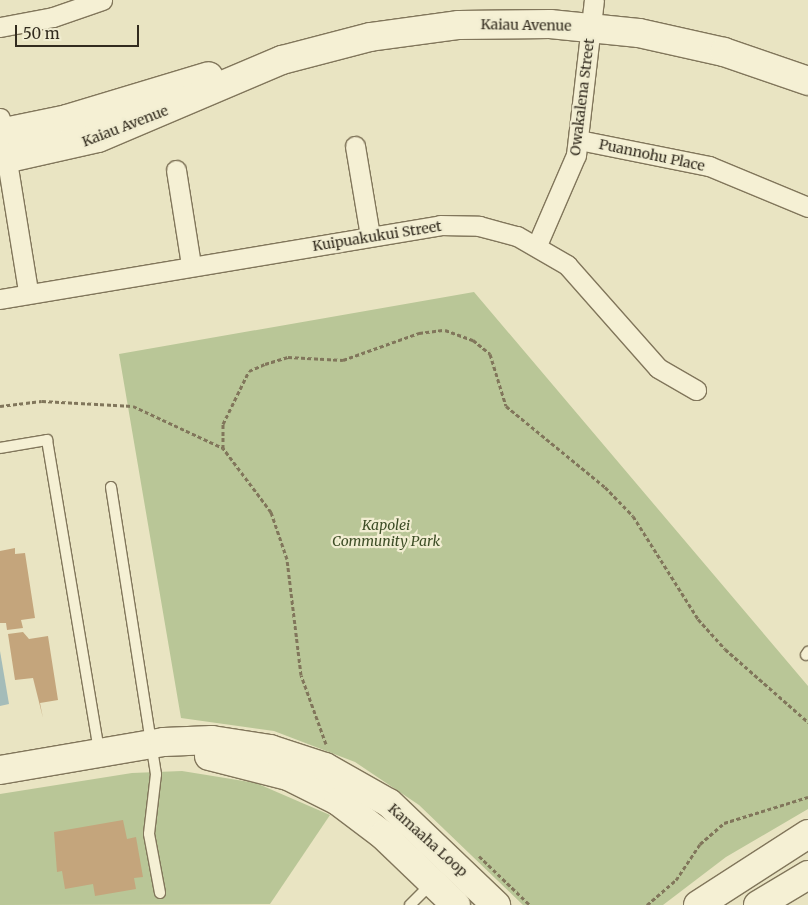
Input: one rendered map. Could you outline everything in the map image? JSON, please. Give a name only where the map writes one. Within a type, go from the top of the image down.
[{"type":"street","points":[[0,27],[53,17],[102,0]]},
{"type":"street","name":"Owakalena Street","points":[[537,245],[569,176],[579,140],[594,0]]},
{"type":"street","name":"Kaiau Avenue","points":[[2,140],[214,74],[242,73],[326,47],[414,30],[505,23],[591,27],[684,42],[808,81]]},
{"type":"street","points":[[2,140],[28,291]]},
{"type":"street","name":"Puannohu Place","points":[[579,140],[691,161],[808,207]]},
{"type":"street","points":[[355,146],[370,236]]},
{"type":"street","points":[[176,170],[191,265]]},
{"type":"street","name":"Kuipuakukui Street","points":[[0,299],[28,291],[370,236],[459,225],[498,230],[537,245],[579,275],[658,368],[696,390]]},
{"type":"street","name":"Kamaaha Loop","points":[[0,770],[194,741],[241,743],[325,767],[368,790],[408,818],[496,905]]},
{"type":"street","name":"Kamaaha Loop","points":[[151,746],[235,761],[314,788],[376,829],[456,905]]},
{"type":"street","points":[[698,905],[808,834]]},
{"type":"street","points":[[758,905],[808,875]]},
{"type":"lane","points":[[0,448],[47,440],[100,754]]},
{"type":"lane","points":[[110,487],[157,782],[150,834],[160,893]]},
{"type":"lane","points":[[410,905],[433,882]]},
{"type":"path","points":[[223,448],[223,424],[234,394],[249,371],[265,364],[288,357],[343,360],[419,333],[445,330],[473,340],[490,354],[506,406],[612,494],[633,516],[698,619],[808,722]]},
{"type":"path","points":[[0,406],[42,401],[133,406],[223,448],[271,512],[284,552],[293,590],[301,676],[318,731]]},
{"type":"path","points":[[647,905],[676,880],[700,844],[724,823],[808,797]]},
{"type":"green space","name":"Kapolei Community Park","points":[[474,292],[808,686],[808,809],[726,857],[663,905],[523,905],[419,805],[355,762],[274,731],[181,718],[119,354]]},
{"type":"green space","points":[[182,771],[256,783],[330,815],[270,904],[0,905],[0,794],[132,773]]},
{"type":"water","points":[[0,651],[9,704],[0,706]]},
{"type":"building","points":[[15,548],[15,554],[25,553],[35,618],[21,620],[23,628],[7,630],[6,623],[0,623],[0,551]]},
{"type":"building","points":[[23,632],[29,639],[48,636],[58,700],[40,703],[43,718],[33,678],[15,680],[8,634]]},
{"type":"building","points":[[123,820],[127,839],[136,837],[143,877],[134,878],[136,889],[95,896],[93,884],[65,889],[62,871],[57,872],[54,832]]}]
